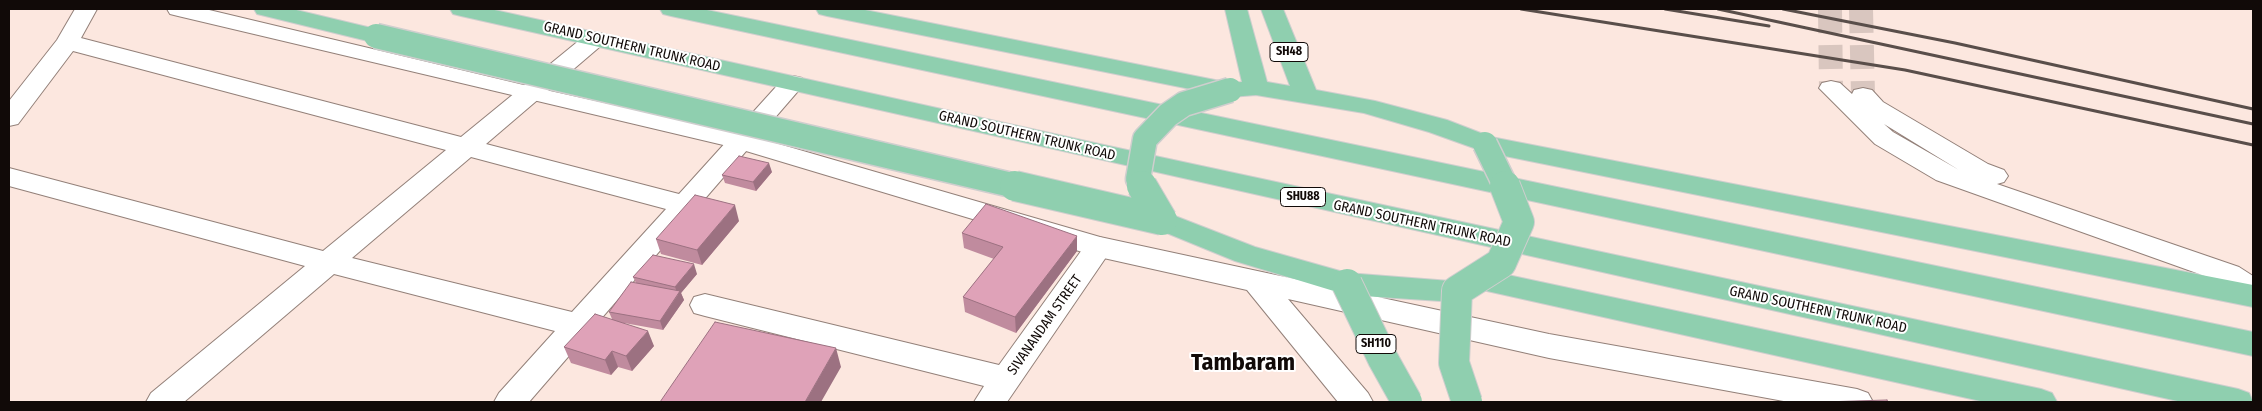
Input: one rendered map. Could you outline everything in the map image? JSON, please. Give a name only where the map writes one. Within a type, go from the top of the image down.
[{"type":"main road","points":[[265,9],[1162,220],[1245,254],[1347,284],[1466,284],[2041,402]]},
{"type":"main road","name":"GRAND SOUTHERN TRUNK ROAD","points":[[461,9],[2151,392],[2238,402]]},
{"type":"main road","points":[[670,9],[2253,344]]},
{"type":"main road","points":[[827,9],[1230,90]]},
{"type":"main road","name":"SH48","points":[[1236,9],[1256,88]]},
{"type":"main road","name":"SH48","points":[[1272,9],[1306,96]]},
{"type":"main road","points":[[1162,220],[1138,179],[1145,139],[1168,116],[1184,104],[1230,90],[1256,88],[1366,106],[1438,126],[1485,144],[2253,296]]},
{"type":"main road","points":[[1466,284],[1501,263],[1519,222],[1507,189],[1485,144]]},
{"type":"main road","name":"SH110","points":[[1347,284],[1383,359],[1407,402]]},
{"type":"main road","points":[[1466,284],[1454,362],[1467,402]]},
{"type":"street","points":[[9,118],[67,42],[86,9]]},
{"type":"street","points":[[178,9],[532,94],[741,141],[1099,247],[1549,346],[1857,402]]},
{"type":"street","points":[[162,402],[532,94],[595,39]]},
{"type":"street","points":[[67,42],[469,146],[686,205]]},
{"type":"street","points":[[510,402],[793,83]]},
{"type":"street","points":[[1831,88],[1884,138],[1945,174],[2228,274],[2247,286],[2253,296]]},
{"type":"street","points":[[1863,95],[1874,107],[1979,170],[2253,267]]},
{"type":"street","points":[[9,177],[330,263],[578,325]]},
{"type":"street","name":"SIVANANDAM STREET","points":[[998,391],[1099,247]]},
{"type":"street","points":[[1255,280],[1357,402]]},
{"type":"street","points":[[705,305],[998,391]]},
{"type":"building","points":[[739,156],[769,163],[753,182],[722,175]]},
{"type":"building","points":[[695,195],[735,205],[697,250],[656,239]]},
{"type":"building","points":[[986,204],[1077,236],[1015,317],[963,297],[1003,247],[962,233]]},
{"type":"building","points":[[653,255],[694,264],[675,287],[633,277]]},
{"type":"building","points":[[631,282],[680,291],[660,321],[609,312]]},
{"type":"building","points":[[595,314],[648,331],[626,356],[612,351],[605,360],[564,347]]},
{"type":"building","points":[[715,322],[836,348],[805,402],[660,402]]},
{"type":"building","points":[[1887,400],[1888,402],[1823,402]]},
{"type":"tunnel","points":[[1830,9],[1831,88]]},
{"type":"tunnel","points":[[1861,9],[1863,95]]},
{"type":"railway","points":[[1521,9],[1905,70],[2253,145]]},
{"type":"railway","points":[[1665,9],[1769,26]]},
{"type":"railway","points":[[1718,9],[2253,124]]},
{"type":"railway","points":[[1783,9],[1955,43],[2253,109]]},
{"type":"district","name":"Tambaram","points":[[1243,363]]}]
